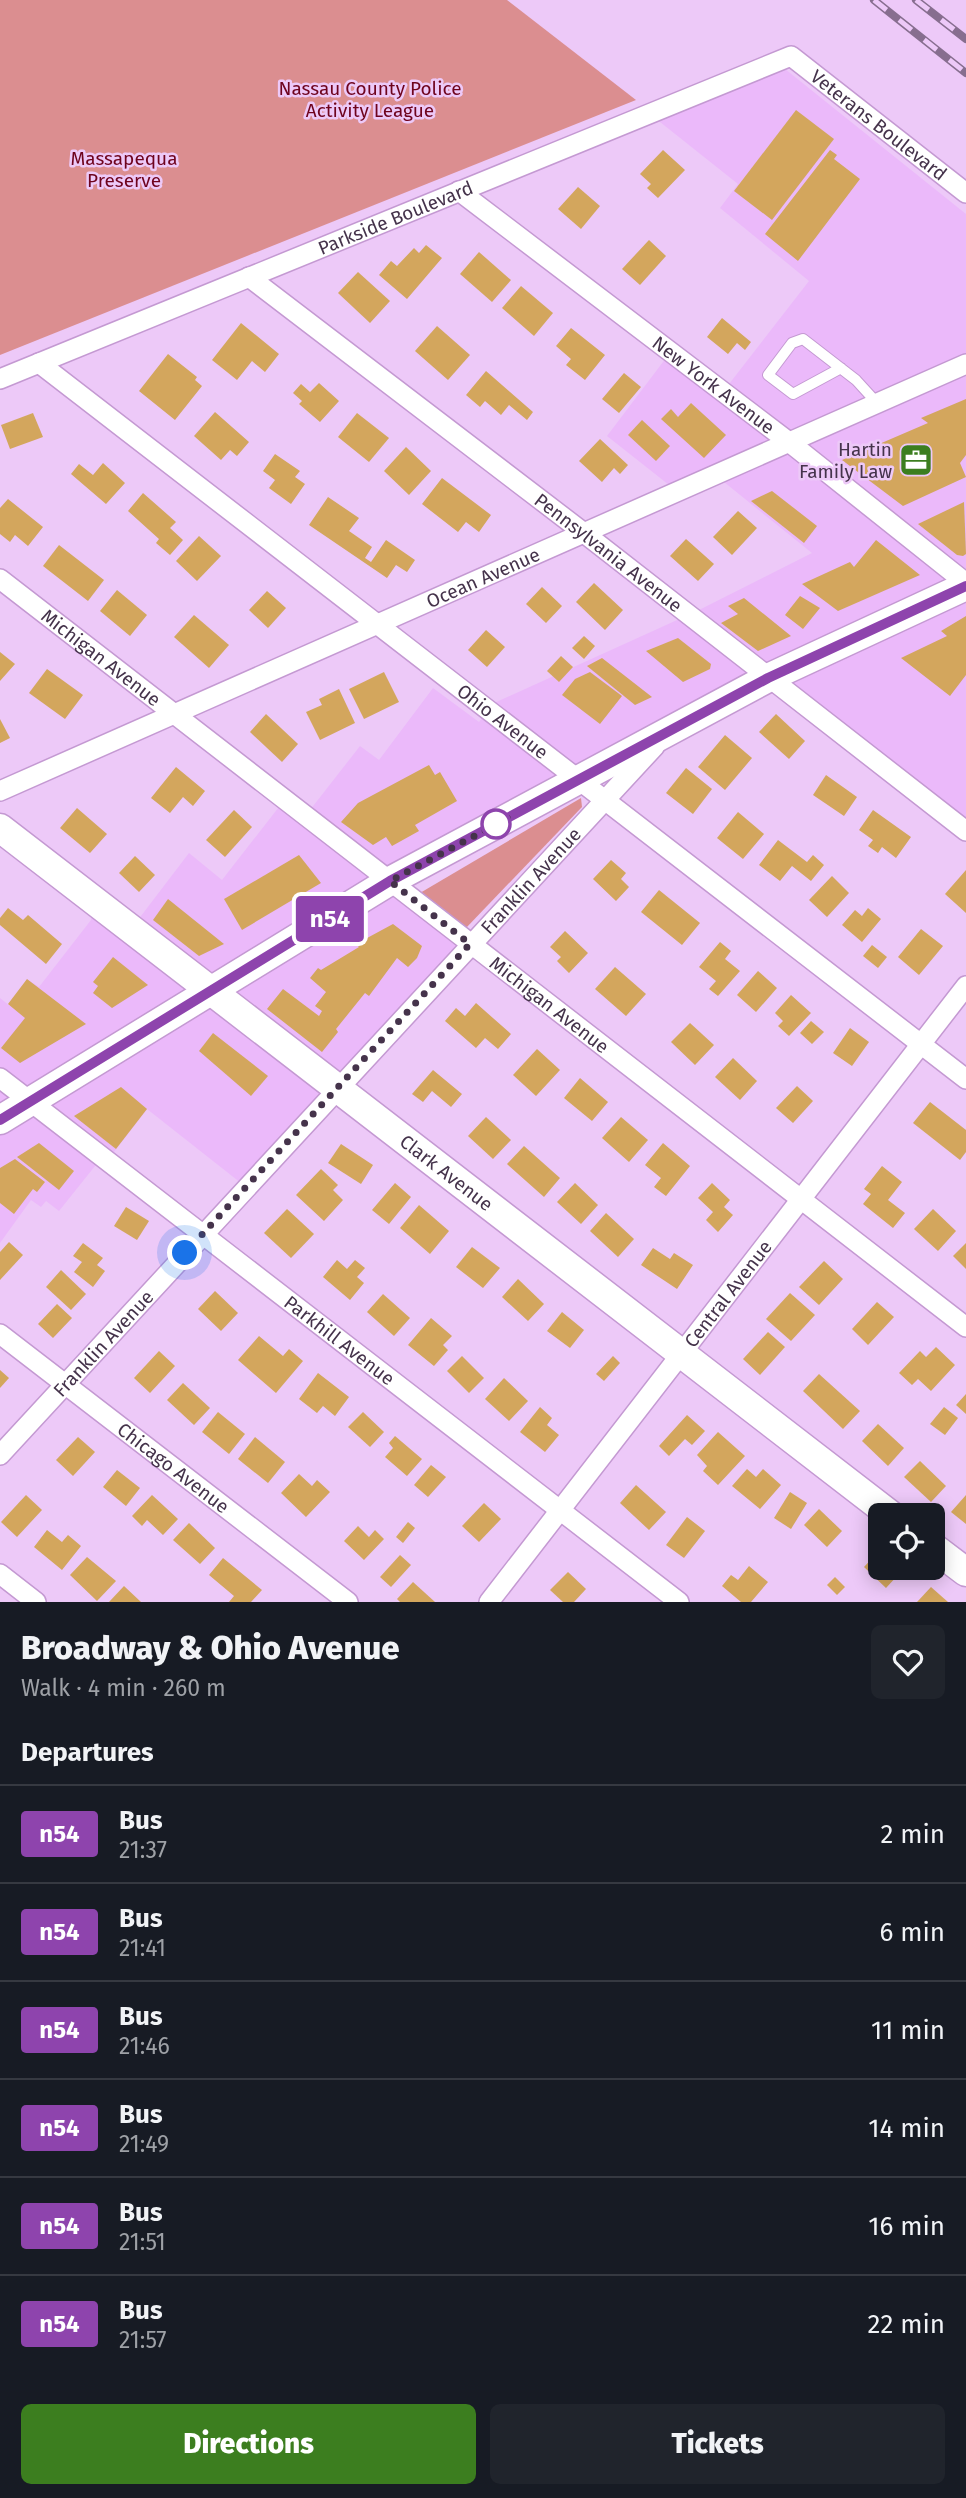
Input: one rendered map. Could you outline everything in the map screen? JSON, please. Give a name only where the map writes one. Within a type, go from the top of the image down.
[{"type":"street","name":"Parkside Boulevard","points":[[0,379],[791,56]]},
{"type":"street","name":"Veterans Boulevard","points":[[791,56],[966,193]]},
{"type":"street","name":"New York Avenue","points":[[459,191],[789,442],[966,584]]},
{"type":"street","name":"Pennsylvania Avenue","points":[[249,277],[584,533],[966,831]]},
{"type":"street","name":"Ohio Avenue","points":[[38,363],[966,1079]]},
{"type":"street","name":"Ocean Avenue","points":[[0,791],[966,364]]},
{"type":"street","name":"Michigan Avenue","points":[[0,579],[966,1327]]},
{"type":"street","points":[[0,1120],[390,881],[768,678],[966,584]]},
{"type":"street","name":"Franklin Avenue","points":[[0,1455],[603,799],[668,732]]},
{"type":"street","name":"Clark Avenue","points":[[0,828],[875,1503]]},
{"type":"street","name":"Central Avenue","points":[[489,1602],[966,986]]},
{"type":"street","name":"Parkhill Avenue","points":[[0,1078],[679,1602]]},
{"type":"street","name":"Chicago Avenue","points":[[0,1334],[348,1602]]},
{"type":"street","points":[[945,1556],[966,1572]]},
{"type":"street","points":[[0,1574],[36,1602]]},
{"type":"lane","points":[[841,368],[793,394],[768,375],[792,342],[803,339],[841,368],[877,403]]},
{"type":"shaded area","points":[[785,69],[966,214],[966,818],[769,667],[376,877],[458,943],[327,1090],[246,1187],[147,1109],[104,1165],[99,1161],[59,1211],[46,1201],[41,1207],[31,1200],[0,1243],[0,998],[10,1006],[27,979],[39,987],[91,920],[93,909],[128,933],[189,853],[222,880],[282,803],[303,819],[360,746],[379,760],[433,688],[479,722],[492,704],[697,611],[812,553],[724,482],[683,496],[607,436],[666,358],[719,397],[809,281],[720,208],[738,184],[655,118]]},
{"type":"green space","points":[[0,0],[507,0],[636,100],[0,355]]},
{"type":"green space","points":[[581,798],[582,807],[466,928],[420,893]]},
{"type":"building","points":[[796,110],[834,139],[772,220],[734,191]]},
{"type":"building","points":[[663,150],[685,170],[658,198],[647,188],[651,184],[640,174]]},
{"type":"building","points":[[830,150],[837,155],[834,159],[860,179],[798,261],[765,234]]},
{"type":"building","points":[[578,187],[600,206],[581,229],[558,209]]},
{"type":"building","points":[[649,240],[666,256],[640,285],[622,269]]},
{"type":"building","points":[[426,245],[442,258],[407,299],[379,275],[391,261],[397,266],[414,248],[419,253]]},
{"type":"building","points":[[479,252],[511,280],[492,302],[460,274]]},
{"type":"building","points":[[358,272],[390,301],[370,323],[338,293]]},
{"type":"building","points":[[521,286],[553,313],[534,336],[502,308]]},
{"type":"building","points":[[722,318],[751,342],[745,350],[737,343],[728,354],[707,337]]},
{"type":"building","points":[[241,323],[279,354],[265,372],[252,361],[237,380],[212,360]]},
{"type":"building","points":[[437,326],[470,355],[448,380],[415,351]]},
{"type":"building","points":[[571,328],[605,355],[585,380],[566,365],[571,359],[556,346]]},
{"type":"building","points":[[168,354],[197,377],[195,380],[202,386],[175,420],[139,391]]},
{"type":"building","points":[[486,371],[533,412],[527,420],[509,405],[501,415],[485,401],[480,407],[466,395]]},
{"type":"building","points":[[624,373],[641,387],[619,413],[602,399]]},
{"type":"building","points":[[319,383],[339,401],[320,422],[299,404],[302,401],[293,393],[301,384],[310,392]]},
{"type":"building","points":[[966,399],[966,455],[960,463],[966,477],[903,506],[842,460],[928,423],[921,418]]},
{"type":"building","points":[[691,403],[726,435],[704,458],[661,419],[671,409],[678,417]]},
{"type":"building","points":[[215,412],[249,442],[237,456],[230,450],[221,460],[194,436]]},
{"type":"building","points":[[33,413],[43,437],[10,449],[1,425]]},
{"type":"building","points":[[357,413],[389,438],[369,462],[338,437]]},
{"type":"building","points":[[642,420],[670,446],[656,461],[628,435]]},
{"type":"building","points":[[600,439],[628,465],[620,474],[614,468],[602,482],[579,461]]},
{"type":"building","points":[[406,447],[431,471],[409,495],[384,471]]},
{"type":"building","points":[[275,454],[300,471],[295,477],[305,484],[291,504],[269,488],[275,480],[263,471]]},
{"type":"building","points":[[103,463],[125,483],[106,504],[71,474],[79,464],[93,475]]},
{"type":"building","points":[[442,478],[491,515],[479,532],[466,522],[458,532],[422,504]]},
{"type":"building","points":[[772,491],[817,526],[804,543],[751,501]]},
{"type":"building","points":[[143,493],[176,522],[170,528],[183,540],[170,555],[156,543],[159,539],[128,511]]},
{"type":"building","points":[[328,497],[359,518],[349,531],[372,547],[365,558],[371,562],[386,540],[415,560],[407,572],[396,565],[387,578],[309,525]]},
{"type":"building","points":[[8,499],[43,527],[28,546],[15,535],[10,542],[0,534],[0,508]]},
{"type":"building","points":[[964,502],[966,554],[963,556],[957,555],[918,524]]},
{"type":"building","points":[[738,511],[757,528],[732,555],[713,537]]},
{"type":"building","points":[[199,536],[221,556],[197,581],[176,561]]},
{"type":"building","points":[[686,539],[714,564],[698,581],[670,556]]},
{"type":"building","points":[[876,540],[920,575],[838,611],[802,584],[850,562],[854,567]]},
{"type":"building","points":[[59,545],[104,580],[88,601],[43,566]]},
{"type":"building","points":[[594,583],[623,610],[605,630],[576,602]]},
{"type":"building","points":[[542,587],[562,606],[546,623],[526,604]]},
{"type":"building","points":[[117,590],[147,615],[130,636],[100,611]]},
{"type":"building","points":[[267,591],[286,608],[268,628],[249,610]]},
{"type":"building","points":[[800,596],[820,608],[803,629],[785,615]]},
{"type":"building","points":[[744,598],[791,636],[758,651],[721,623],[738,614],[728,606]]},
{"type":"building","points":[[194,615],[229,645],[209,668],[174,637]]},
{"type":"building","points":[[966,616],[966,675],[950,696],[901,658],[947,636],[941,631]]},
{"type":"building","points":[[486,630],[505,647],[487,667],[468,650]]},
{"type":"building","points":[[584,636],[595,646],[584,659],[572,648]]},
{"type":"building","points":[[678,638],[711,664],[710,669],[683,682],[646,651]]},
{"type":"building","points":[[0,652],[15,664],[0,681]]},
{"type":"building","points":[[561,656],[573,667],[559,682],[547,671]]},
{"type":"building","points":[[602,658],[652,697],[635,705],[587,666]]},
{"type":"building","points":[[47,669],[83,695],[65,719],[29,693]]},
{"type":"building","points":[[384,672],[399,702],[364,719],[349,689]]},
{"type":"building","points":[[590,672],[622,696],[600,724],[562,695],[575,679]]},
{"type":"building","points":[[339,689],[355,723],[320,740],[306,712],[322,705],[319,699]]},
{"type":"building","points":[[266,714],[298,744],[282,762],[250,732]]},
{"type":"building","points":[[776,714],[805,741],[789,759],[759,732]]},
{"type":"building","points":[[0,719],[10,738],[0,743]]},
{"type":"building","points":[[725,735],[752,758],[725,790],[698,767]]},
{"type":"building","points":[[429,765],[435,775],[440,772],[457,801],[415,825],[419,831],[392,846],[386,837],[373,845],[341,822],[358,803]]},
{"type":"building","points":[[176,767],[205,791],[193,806],[183,797],[170,813],[151,798]]},
{"type":"building","points":[[686,768],[712,789],[693,814],[666,793]]},
{"type":"building","points":[[826,775],[857,797],[844,816],[813,795]]},
{"type":"building","points":[[77,808],[107,834],[90,853],[60,828]]},
{"type":"building","points":[[234,810],[252,827],[225,857],[206,840]]},
{"type":"building","points":[[873,810],[911,837],[896,858],[882,847],[878,853],[868,846],[873,840],[859,830]]},
{"type":"building","points":[[738,812],[764,834],[743,859],[717,838]]},
{"type":"building","points":[[778,840],[807,862],[813,855],[824,865],[811,881],[792,866],[780,881],[759,865]]},
{"type":"building","points":[[299,855],[321,883],[242,930],[224,899]]},
{"type":"building","points":[[135,856],[155,875],[139,892],[119,873]]},
{"type":"building","points":[[611,860],[626,873],[621,879],[629,887],[616,901],[593,879]]},
{"type":"building","points":[[966,870],[966,913],[945,894]]},
{"type":"building","points":[[832,876],[849,893],[827,917],[809,900]]},
{"type":"building","points":[[659,890],[700,923],[682,945],[641,912]]},
{"type":"building","points":[[168,899],[224,944],[199,956],[153,920]]},
{"type":"building","points":[[8,908],[23,920],[28,915],[62,944],[46,964],[0,925],[0,918]]},
{"type":"building","points":[[868,908],[881,919],[862,942],[842,925],[855,910],[862,916]]},
{"type":"building","points":[[393,924],[422,946],[417,958],[408,967],[397,958],[369,996],[365,993],[336,1029],[338,1032],[322,1052],[267,1009],[283,989],[319,1016],[322,1011],[315,1006],[326,992],[310,978],[318,968],[321,970],[359,947],[356,944]]},
{"type":"building","points":[[921,929],[943,946],[919,975],[898,957]]},
{"type":"building","points":[[565,931],[588,953],[569,973],[557,961],[561,957],[550,947]]},
{"type":"building","points":[[720,942],[731,951],[725,959],[740,971],[718,996],[709,989],[716,981],[699,967]]},
{"type":"building","points":[[872,945],[887,957],[878,968],[863,956]]},
{"type":"building","points":[[113,957],[148,985],[112,1008],[93,993],[98,986],[93,982]]},
{"type":"building","points":[[615,967],[646,994],[626,1016],[595,989]]},
{"type":"building","points":[[758,971],[777,988],[756,1012],[737,995]]},
{"type":"building","points":[[27,979],[86,1024],[20,1063],[1,1048],[25,1018],[8,1004]]},
{"type":"building","points":[[791,995],[811,1013],[789,1036],[778,1026],[783,1021],[775,1013]]},
{"type":"building","points":[[476,1003],[511,1034],[498,1049],[485,1038],[476,1048],[445,1021],[456,1008],[465,1016]]},
{"type":"building","points":[[811,1021],[824,1032],[812,1044],[800,1033]]},
{"type":"building","points":[[690,1023],[714,1045],[695,1065],[671,1042]]},
{"type":"building","points":[[850,1028],[869,1042],[852,1066],[833,1053]]},
{"type":"building","points":[[213,1033],[268,1076],[251,1096],[199,1051]]},
{"type":"building","points":[[537,1049],[560,1070],[536,1096],[513,1075]]},
{"type":"building","points":[[733,1058],[757,1081],[740,1100],[715,1077]]},
{"type":"building","points":[[433,1070],[462,1094],[451,1107],[432,1091],[423,1102],[412,1094]]},
{"type":"building","points":[[580,1078],[608,1102],[592,1121],[564,1098]]},
{"type":"building","points":[[797,1086],[813,1101],[793,1123],[776,1108]]},
{"type":"building","points":[[121,1087],[147,1109],[116,1149],[74,1116]]},
{"type":"building","points":[[930,1102],[966,1130],[966,1152],[960,1160],[913,1123]]},
{"type":"building","points":[[486,1117],[511,1140],[493,1159],[468,1136]]},
{"type":"building","points":[[621,1117],[648,1140],[629,1162],[602,1138]]},
{"type":"building","points":[[39,1143],[74,1171],[59,1190],[17,1157]]},
{"type":"building","points":[[663,1143],[690,1166],[666,1196],[654,1187],[661,1178],[645,1165]]},
{"type":"building","points":[[341,1144],[373,1165],[361,1184],[328,1163]]},
{"type":"building","points":[[524,1146],[560,1178],[544,1197],[507,1164]]},
{"type":"building","points":[[15,1159],[45,1182],[37,1192],[33,1189],[14,1214],[0,1203],[0,1168]]},
{"type":"building","points":[[882,1166],[902,1182],[888,1200],[905,1213],[893,1228],[863,1204],[871,1194],[864,1189]]},
{"type":"building","points":[[321,1169],[338,1185],[333,1190],[343,1200],[324,1221],[296,1195]]},
{"type":"building","points":[[395,1183],[411,1197],[389,1224],[372,1210]]},
{"type":"building","points":[[575,1183],[598,1205],[581,1224],[557,1202]]},
{"type":"building","points":[[712,1183],[730,1200],[724,1207],[733,1215],[718,1232],[706,1220],[713,1212],[698,1198]]},
{"type":"building","points":[[419,1205],[449,1231],[430,1254],[400,1228]]},
{"type":"building","points":[[126,1207],[149,1221],[137,1240],[114,1226]]},
{"type":"building","points":[[287,1209],[314,1234],[291,1258],[264,1233]]},
{"type":"building","points":[[933,1209],[956,1231],[938,1251],[914,1229]]},
{"type":"building","points":[[606,1213],[634,1239],[618,1257],[590,1231]]},
{"type":"building","points":[[9,1242],[23,1255],[0,1280],[0,1252]]},
{"type":"building","points":[[83,1243],[103,1258],[97,1265],[105,1271],[93,1287],[74,1272],[82,1262],[73,1256]]},
{"type":"building","points":[[966,1243],[966,1269],[953,1256]]},
{"type":"building","points":[[472,1247],[500,1268],[483,1288],[456,1267]]},
{"type":"building","points":[[653,1248],[670,1259],[674,1253],[693,1265],[677,1289],[641,1265]]},
{"type":"building","points":[[337,1260],[347,1269],[355,1260],[365,1268],[357,1277],[364,1283],[350,1300],[323,1277]]},
{"type":"building","points":[[824,1261],[843,1279],[819,1305],[799,1287]]},
{"type":"building","points":[[61,1270],[86,1294],[71,1310],[46,1287]]},
{"type":"building","points":[[518,1279],[544,1304],[528,1321],[502,1297]]},
{"type":"building","points":[[215,1291],[238,1313],[221,1331],[198,1309]]},
{"type":"building","points":[[790,1293],[815,1315],[791,1341],[766,1319]]},
{"type":"building","points":[[383,1294],[410,1318],[394,1336],[367,1312]]},
{"type":"building","points":[[877,1302],[894,1317],[868,1345],[852,1329]]},
{"type":"building","points":[[57,1304],[72,1318],[53,1338],[38,1324]]},
{"type":"building","points":[[562,1312],[584,1330],[570,1348],[547,1331]]},
{"type":"building","points":[[431,1318],[452,1336],[443,1345],[448,1350],[434,1366],[408,1345]]},
{"type":"building","points":[[768,1332],[785,1347],[760,1375],[743,1359]]},
{"type":"building","points":[[259,1336],[283,1356],[289,1349],[303,1361],[276,1393],[238,1360]]},
{"type":"building","points":[[936,1347],[955,1365],[931,1391],[918,1379],[912,1385],[899,1373],[920,1351],[926,1357]]},
{"type":"building","points":[[159,1351],[175,1366],[150,1393],[134,1378]]},
{"type":"building","points":[[462,1356],[484,1378],[469,1393],[447,1371]]},
{"type":"building","points":[[613,1356],[620,1363],[604,1381],[596,1374]]},
{"type":"building","points":[[0,1370],[9,1378],[0,1388]]},
{"type":"building","points":[[318,1373],[349,1397],[335,1416],[323,1406],[317,1413],[299,1399]]},
{"type":"building","points":[[819,1374],[860,1411],[843,1429],[803,1391]]},
{"type":"building","points":[[504,1378],[528,1401],[509,1421],[485,1399]]},
{"type":"building","points":[[183,1383],[210,1408],[194,1425],[167,1400]]},
{"type":"building","points":[[966,1394],[966,1414],[956,1405]]},
{"type":"building","points":[[540,1407],[552,1418],[547,1425],[559,1435],[545,1452],[520,1432]]},
{"type":"building","points":[[944,1407],[958,1418],[945,1435],[930,1424]]},
{"type":"building","points":[[218,1412],[245,1434],[229,1454],[202,1432]]},
{"type":"building","points":[[363,1412],[384,1432],[370,1447],[348,1427]]},
{"type":"building","points":[[687,1415],[705,1431],[692,1445],[685,1439],[669,1456],[659,1446]]},
{"type":"building","points":[[878,1424],[904,1448],[888,1466],[862,1441]]},
{"type":"building","points":[[718,1432],[745,1456],[718,1485],[703,1471],[707,1466],[697,1455]]},
{"type":"building","points":[[395,1436],[422,1459],[407,1476],[385,1457],[393,1448],[389,1443]]},
{"type":"building","points":[[78,1437],[95,1452],[73,1476],[56,1460]]},
{"type":"building","points":[[255,1437],[285,1462],[268,1483],[238,1459]]},
{"type":"building","points":[[920,1461],[946,1486],[931,1502],[904,1477]]},
{"type":"building","points":[[431,1465],[446,1477],[428,1497],[414,1485]]},
{"type":"building","points":[[747,1469],[756,1477],[763,1469],[781,1485],[760,1509],[732,1486]]},
{"type":"building","points":[[117,1470],[140,1488],[126,1506],[103,1487]]},
{"type":"building","points":[[299,1474],[312,1486],[317,1480],[330,1492],[306,1517],[281,1493]]},
{"type":"building","points":[[636,1485],[666,1512],[649,1530],[620,1503]]},
{"type":"building","points":[[790,1492],[807,1503],[791,1529],[774,1518]]},
{"type":"building","points":[[26,1495],[42,1510],[17,1537],[1,1522]]},
{"type":"building","points":[[152,1495],[178,1519],[163,1535],[147,1520],[142,1526],[132,1516]]},
{"type":"building","points":[[966,1495],[966,1524],[951,1512]]},
{"type":"building","points":[[484,1503],[501,1519],[479,1542],[462,1526]]},
{"type":"building","points":[[819,1509],[842,1531],[827,1547],[804,1525]]},
{"type":"building","points":[[687,1517],[705,1531],[684,1558],[666,1545]]},
{"type":"building","points":[[408,1522],[415,1528],[403,1543],[396,1537]]},
{"type":"building","points":[[189,1523],[215,1548],[200,1564],[173,1540]]},
{"type":"building","points":[[358,1526],[369,1537],[375,1530],[384,1539],[364,1560],[344,1541]]},
{"type":"building","points":[[47,1530],[62,1542],[68,1535],[81,1546],[62,1570],[34,1547]]},
{"type":"building","points":[[400,1555],[411,1565],[391,1587],[380,1577]]},
{"type":"building","points":[[87,1557],[116,1581],[97,1601],[70,1575]]},
{"type":"building","points":[[223,1558],[262,1590],[251,1602],[229,1602],[234,1596],[209,1575]]},
{"type":"building","points":[[749,1566],[768,1582],[751,1602],[741,1602],[722,1586],[731,1575],[738,1580]]},
{"type":"building","points":[[568,1572],[586,1589],[574,1602],[563,1602],[550,1590]]},
{"type":"building","points":[[835,1577],[845,1587],[837,1595],[827,1585]]},
{"type":"building","points":[[878,1580],[893,1580],[886,1588]]},
{"type":"building","points":[[413,1582],[435,1602],[400,1602],[397,1599]]},
{"type":"building","points":[[124,1586],[141,1602],[109,1602]]},
{"type":"building","points":[[931,1587],[948,1602],[917,1602]]},
{"type":"railway","points":[[874,0],[966,73]]},
{"type":"railway","points":[[916,0],[966,39]]},
{"type":"bus line","name":"n54","points":[[0,1120],[390,881],[768,678],[966,586]]},
{"type":"place","name":"Hartin Family Law","points":[[916,460]]},
{"type":"route","points":[[185,1253],[470,944],[390,881],[508,818],[496,824]]},
{"type":"park label","name":"Nassau County Police Activity League","points":[[370,99]]},
{"type":"park label","name":"Massapequa Preserve","points":[[124,169]]}]
